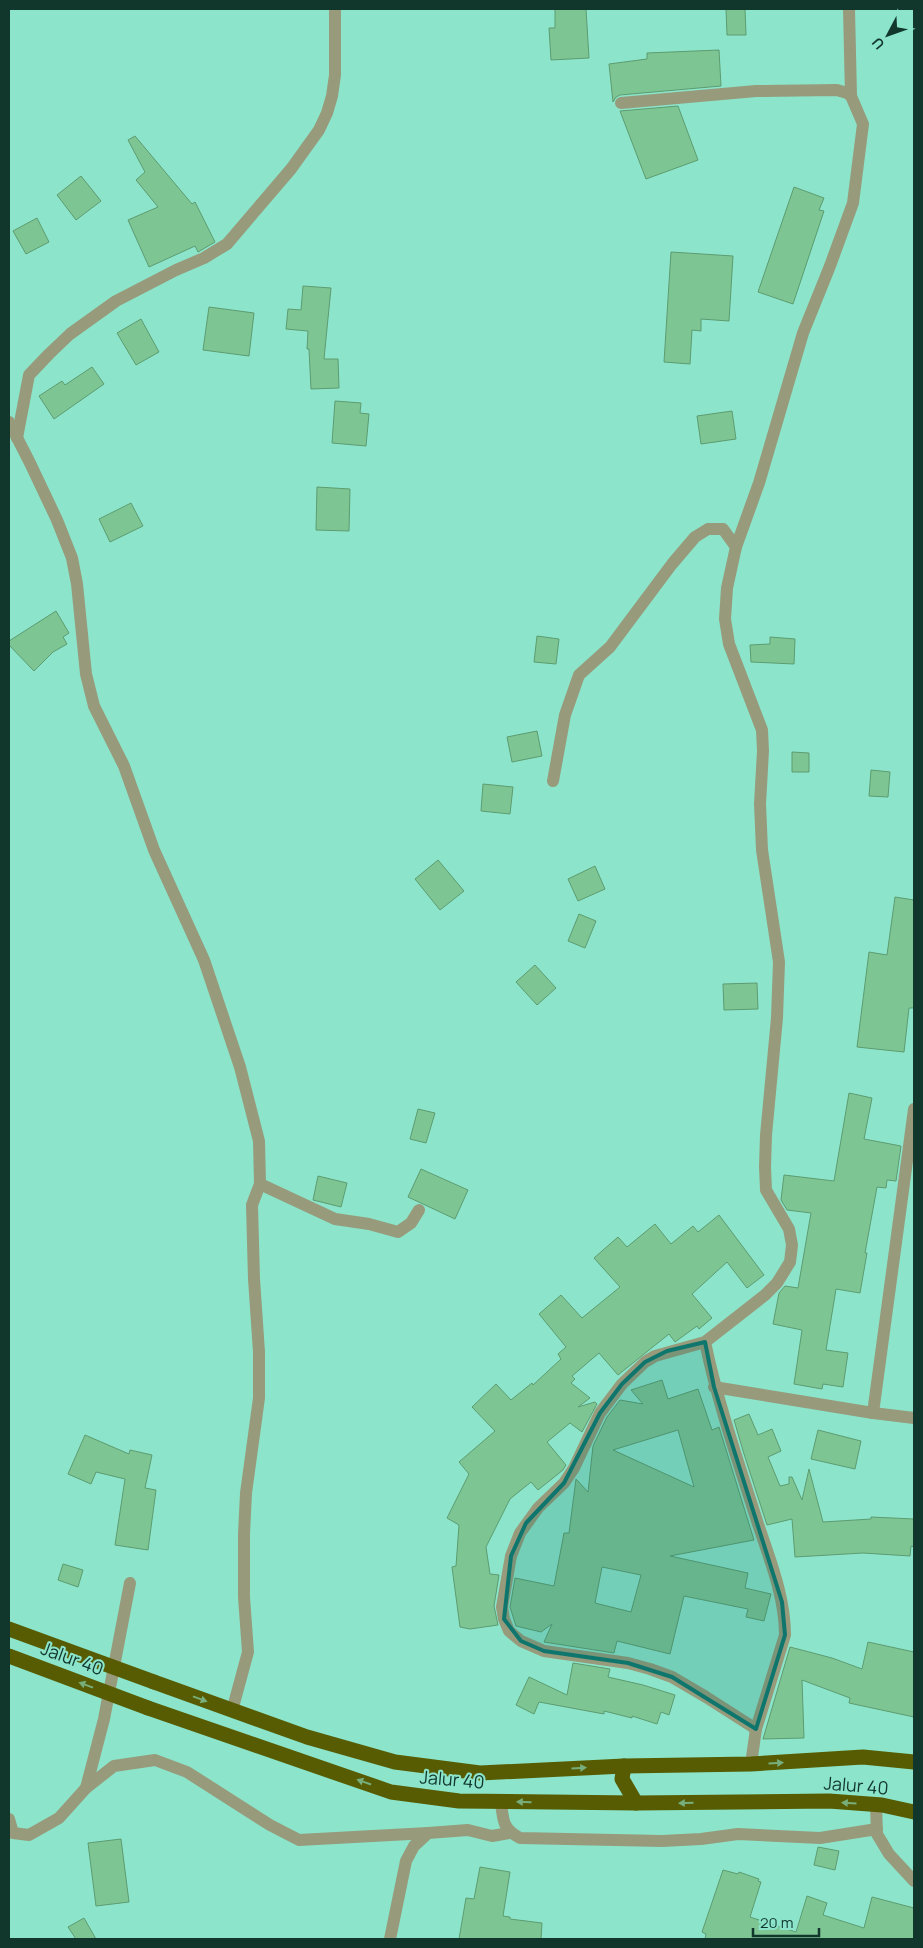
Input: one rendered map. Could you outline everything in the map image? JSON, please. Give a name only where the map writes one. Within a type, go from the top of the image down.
[{"type":"highway","name":"Jalur 40","points":[[9,1629],[307,1737],[396,1762],[480,1773],[624,1766],[751,1764],[863,1758],[914,1762]]},
{"type":"highway","name":"Jalur 40","points":[[9,1656],[148,1708],[391,1792],[459,1802],[636,1804],[829,1801],[876,1805],[914,1812]]},
{"type":"highway","points":[[624,1766],[622,1779],[636,1804]]},
{"type":"street","points":[[17,438],[30,375],[49,354],[70,334],[116,301],[176,270],[204,258],[227,244],[291,169],[319,130],[332,96],[335,75],[335,9]]},
{"type":"street","points":[[756,1729],[672,1677],[628,1663],[544,1651],[521,1641],[509,1631],[502,1607],[511,1556],[520,1533],[538,1508],[564,1483],[574,1468],[600,1414],[622,1384],[645,1362],[655,1356],[705,1342],[765,1296],[777,1283],[790,1262],[792,1245],[789,1229],[766,1190],[766,1135],[777,1018],[779,962],[762,850],[760,804],[763,751],[762,730],[726,633],[725,619],[727,588],[736,546],[759,483],[803,333],[853,202],[863,124],[850,96],[849,9]]},
{"type":"street","points":[[621,102],[791,90],[837,90],[850,96]]},
{"type":"street","points":[[9,422],[57,520],[72,558],[77,584],[86,674],[94,706],[124,766],[154,850],[204,960],[240,1067],[259,1141],[260,1184],[252,1205],[260,1398],[248,1476],[244,1534],[244,1597],[248,1652],[232,1711]]},
{"type":"street","points":[[553,781],[565,715],[579,674],[610,648],[672,564],[696,537],[708,529],[723,529],[736,546]]},
{"type":"street","points":[[873,1413],[914,1108]]},
{"type":"street","points":[[260,1184],[335,1219],[369,1224],[398,1232],[411,1223],[419,1210]]},
{"type":"street","points":[[705,1342],[714,1387],[772,1566],[785,1620],[785,1635],[756,1729],[751,1764]]},
{"type":"street","points":[[714,1387],[914,1418]]},
{"type":"street","points":[[86,1788],[104,1719],[130,1583]]},
{"type":"street","points":[[9,1819],[13,1832],[29,1835],[59,1818],[86,1788],[114,1766],[155,1760],[187,1772],[223,1796],[299,1840],[468,1830],[492,1836],[509,1833],[520,1838],[662,1841],[701,1839],[738,1834],[820,1838],[877,1829]]},
{"type":"street","points":[[501,1802],[503,1820],[509,1833]]},
{"type":"street","points":[[876,1805],[877,1834],[889,1854],[914,1880]]},
{"type":"street","points":[[390,1939],[406,1861],[414,1846],[428,1833]]},
{"type":"highlighted area","points":[[705,1342],[714,1387],[782,1602],[785,1635],[756,1729],[672,1677],[628,1663],[544,1651],[521,1641],[504,1619],[511,1556],[526,1523],[564,1483],[600,1413],[622,1384],[645,1362],[667,1351]]},
{"type":"building","points":[[555,9],[586,9],[589,58],[551,60],[549,28],[555,28]]},
{"type":"building","points":[[726,9],[745,9],[746,35],[727,35]]},
{"type":"building","points":[[719,50],[721,86],[620,95],[613,102],[609,64],[647,59],[647,53]]},
{"type":"building","points":[[678,106],[698,160],[646,179],[620,111]]},
{"type":"building","points":[[135,136],[192,204],[195,202],[215,242],[198,252],[195,246],[149,267],[128,220],[158,207],[136,180],[145,172],[128,140]]},
{"type":"building","points":[[81,176],[101,201],[76,220],[57,195]]},
{"type":"building","points":[[794,187],[824,198],[819,210],[824,211],[793,304],[758,292]]},
{"type":"building","points":[[37,218],[49,242],[26,254],[13,231]]},
{"type":"building","points":[[671,252],[733,256],[729,321],[701,319],[701,331],[692,330],[690,364],[664,362]]},
{"type":"building","points":[[303,286],[331,288],[324,359],[338,359],[339,388],[311,389],[309,349],[307,349],[308,331],[286,329],[288,309],[301,310]]},
{"type":"building","points":[[209,307],[254,313],[249,356],[203,350]]},
{"type":"building","points":[[141,319],[159,352],[136,365],[117,333]]},
{"type":"building","points":[[92,367],[104,384],[54,419],[39,396],[62,381],[65,385]]},
{"type":"building","points":[[335,401],[361,403],[360,413],[369,414],[366,446],[332,443]]},
{"type":"building","points":[[732,411],[736,439],[701,444],[697,416]]},
{"type":"building","points":[[317,487],[350,489],[349,531],[316,530]]},
{"type":"building","points":[[131,503],[143,526],[110,542],[99,519]]},
{"type":"building","points":[[56,611],[69,633],[63,637],[67,644],[53,652],[34,671],[9,645],[9,641]]},
{"type":"building","points":[[537,636],[559,639],[556,664],[534,662]]},
{"type":"building","points":[[770,637],[795,639],[794,664],[751,662],[750,645],[770,644]]},
{"type":"building","points":[[537,731],[542,756],[512,762],[507,737]]},
{"type":"building","points":[[792,752],[809,753],[809,772],[792,772]]},
{"type":"building","points":[[871,770],[890,772],[888,797],[869,796]]},
{"type":"building","points":[[483,784],[513,787],[510,814],[481,811]]},
{"type":"building","points":[[438,860],[464,891],[440,910],[415,879]]},
{"type":"building","points":[[595,866],[605,889],[578,901],[568,879]]},
{"type":"building","points":[[895,897],[914,900],[914,1008],[909,1008],[904,1052],[857,1047],[869,952],[887,955]]},
{"type":"building","points":[[579,914],[596,921],[585,948],[568,941]]},
{"type":"building","points":[[535,965],[556,988],[537,1005],[516,982]]},
{"type":"building","points":[[757,983],[758,1009],[724,1010],[723,984]]},
{"type":"building","points":[[849,1093],[872,1098],[864,1139],[901,1146],[896,1181],[887,1180],[886,1188],[877,1187],[860,1293],[836,1289],[826,1350],[848,1353],[843,1387],[823,1384],[822,1389],[794,1384],[802,1330],[773,1324],[779,1293],[785,1286],[798,1288],[811,1213],[787,1210],[781,1200],[784,1175],[834,1181]]},
{"type":"building","points":[[418,1109],[435,1113],[426,1143],[410,1139]]},
{"type":"building","points":[[421,1169],[468,1190],[455,1219],[408,1197]]},
{"type":"building","points":[[318,1176],[347,1183],[341,1207],[313,1200]]},
{"type":"building","points":[[719,1215],[764,1275],[747,1288],[727,1262],[692,1294],[712,1318],[699,1329],[697,1326],[675,1342],[669,1334],[618,1375],[599,1353],[572,1376],[575,1379],[571,1383],[590,1398],[578,1407],[595,1402],[597,1404],[582,1432],[570,1423],[547,1442],[566,1465],[563,1470],[538,1490],[531,1482],[510,1499],[486,1547],[490,1574],[499,1575],[494,1606],[498,1625],[470,1629],[460,1627],[452,1567],[456,1566],[459,1525],[447,1518],[469,1474],[459,1462],[495,1431],[472,1407],[496,1384],[511,1400],[532,1383],[533,1385],[561,1359],[558,1354],[566,1347],[539,1314],[561,1295],[582,1318],[620,1287],[594,1258],[618,1237],[627,1247],[655,1224],[671,1244],[693,1226],[698,1232]]},
{"type":"building","points":[[662,1380],[668,1399],[698,1389],[712,1430],[719,1427],[754,1540],[670,1556],[748,1573],[745,1588],[771,1594],[764,1621],[746,1617],[748,1609],[684,1596],[670,1654],[617,1641],[614,1653],[544,1642],[552,1624],[541,1632],[516,1626],[510,1607],[515,1578],[554,1586],[564,1533],[569,1533],[576,1479],[588,1492],[593,1446],[607,1417],[620,1400],[643,1404],[631,1390]],"holes":[[[678,1430],[694,1487],[613,1450]],[[602,1567],[641,1575],[631,1612],[595,1603]]]},
{"type":"building","points":[[749,1414],[758,1435],[772,1429],[781,1451],[768,1457],[780,1486],[789,1484],[789,1477],[792,1477],[802,1500],[809,1469],[823,1522],[871,1519],[871,1517],[914,1519],[914,1547],[911,1546],[910,1556],[863,1553],[795,1557],[792,1519],[767,1525],[744,1454],[734,1420]]},
{"type":"building","points":[[818,1430],[861,1441],[855,1469],[811,1459]]},
{"type":"building","points":[[85,1435],[129,1454],[130,1450],[152,1455],[145,1488],[156,1490],[148,1550],[115,1545],[125,1479],[96,1472],[91,1484],[68,1474]]},
{"type":"building","points":[[63,1564],[83,1570],[78,1587],[58,1580]]},
{"type":"building","points":[[868,1642],[914,1652],[914,1717],[849,1703],[850,1698],[802,1680],[804,1738],[763,1739],[790,1647],[832,1658],[862,1669]]},
{"type":"building","points":[[573,1663],[610,1669],[608,1677],[675,1695],[669,1715],[661,1712],[657,1724],[632,1716],[632,1718],[604,1711],[604,1714],[539,1702],[534,1714],[516,1705],[529,1677],[567,1695]]},
{"type":"building","points":[[121,1839],[129,1902],[96,1906],[88,1843]]},
{"type":"building","points":[[818,1847],[839,1851],[835,1870],[814,1865]]},
{"type":"building","points":[[480,1867],[510,1872],[503,1916],[510,1917],[510,1919],[542,1923],[541,1939],[459,1939],[466,1898],[474,1899]]},
{"type":"building","points":[[723,1870],[738,1874],[739,1872],[759,1879],[758,1881],[761,1882],[750,1917],[796,1932],[807,1896],[827,1903],[823,1915],[864,1928],[872,1897],[914,1908],[914,1939],[705,1939],[706,1934],[702,1932]]},
{"type":"building","points":[[84,1918],[96,1939],[76,1939],[68,1927]]}]
